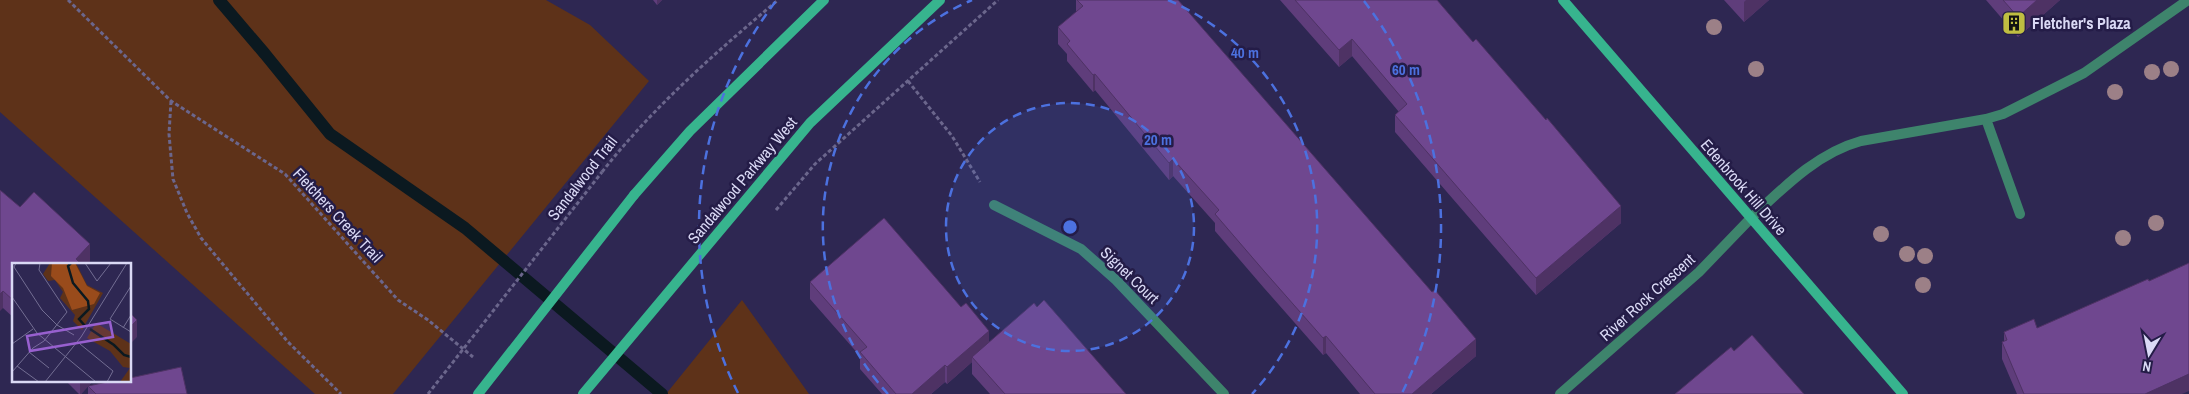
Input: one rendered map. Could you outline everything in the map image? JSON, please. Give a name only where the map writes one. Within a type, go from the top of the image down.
[{"type":"main road","points":[[478,394],[634,195],[690,131],[824,0]]},
{"type":"main road","name":"Sandalwood Parkway West","points":[[583,394],[810,123],[940,0]]},
{"type":"main road","name":"Edenbrook Hill Drive","points":[[1563,0],[1903,394]]},
{"type":"street","name":"River Rock Crescent","points":[[1560,394],[1699,272],[1786,185],[1828,155],[1844,146],[1861,141],[1986,119],[2003,114],[2084,73],[2187,4]]},
{"type":"street","points":[[1986,119],[2020,214]]},
{"type":"street","name":"Signet Court","points":[[994,205],[1081,249],[1116,280],[1224,394]]},
{"type":"path","name":"Fletchers Creek Trail","points":[[68,0],[170,101],[285,174],[398,300],[428,320],[480,363]]},
{"type":"path","name":"Sandalwood Trail","points":[[428,394],[627,141],[706,62],[778,0]]},
{"type":"path","points":[[771,216],[816,164],[998,0]]},
{"type":"path","points":[[908,81],[952,136],[994,205]]},
{"type":"path","points":[[170,101],[169,134],[172,179],[187,213],[201,238],[288,342],[341,394]]},
{"type":"shaded area","points":[[0,0],[546,0],[590,25],[649,81],[393,394],[315,394],[0,112]]},
{"type":"shaded area","points":[[742,300],[809,394],[666,394]]},
{"type":"building","points":[[1077,0],[1178,0],[1432,292],[1435,290],[1476,339],[1412,394],[1375,394],[1326,336],[1323,338],[1215,214],[1219,210],[1173,159],[1169,163],[1095,74],[1093,75],[1067,44],[1070,41],[1058,27],[1083,6]]},
{"type":"building","points":[[1295,0],[1437,0],[1473,42],[1476,39],[1546,120],[1547,118],[1621,206],[1536,278],[1395,115],[1407,104],[1352,39],[1339,50]]},
{"type":"building","points":[[2003,0],[2037,0],[2018,17]]},
{"type":"building","points":[[0,190],[20,207],[34,192],[90,244],[76,259],[80,263],[12,263],[12,299],[3,291],[0,294]]},
{"type":"building","points":[[884,218],[961,307],[966,303],[989,331],[947,367],[945,365],[912,394],[896,394],[860,352],[867,347],[810,282]]},
{"type":"building","points":[[2189,263],[2189,374],[2145,394],[2024,394],[2002,342],[2007,340],[2004,332],[2034,319],[2037,328]]},
{"type":"building","points":[[1044,300],[1126,394],[1005,394],[972,357],[1034,303],[1037,307]]},
{"type":"building","points":[[131,314],[137,320],[131,326]]},
{"type":"building","points":[[1752,335],[1804,394],[1675,394],[1731,347],[1734,351]]},
{"type":"building","points":[[181,367],[187,394],[96,394],[88,386],[107,382],[131,382],[131,378]]},
{"type":"waterway","points":[[219,0],[330,134],[465,228],[662,394]]},
{"type":"place","name":"Fletcher's Plaza","points":[[2014,23]]}]
